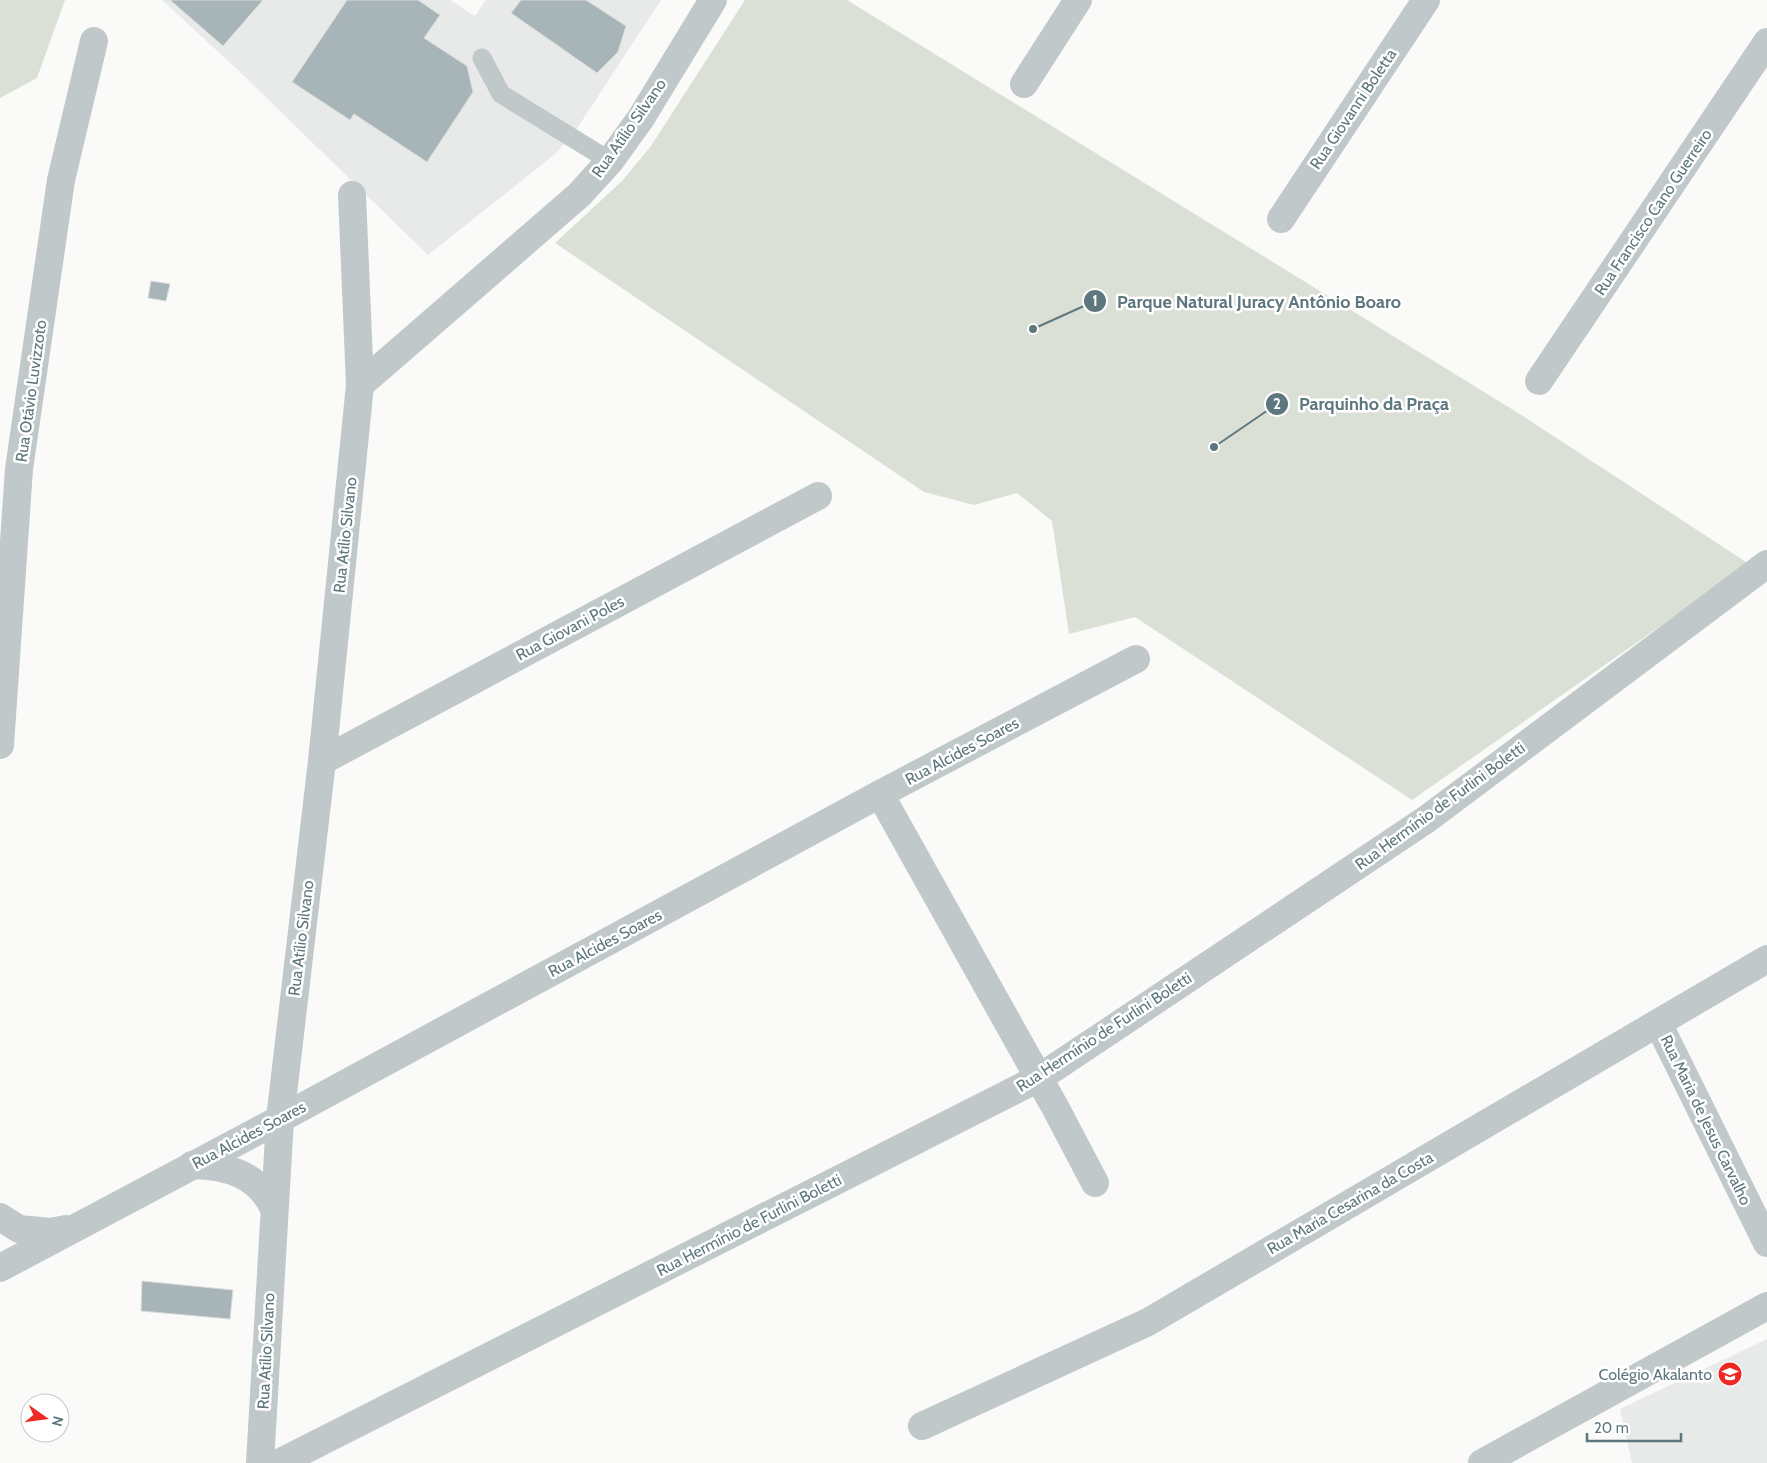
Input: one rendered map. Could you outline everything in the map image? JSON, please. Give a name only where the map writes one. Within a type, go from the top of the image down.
[{"type":"street","name":"Rua Atílio Silvano","points":[[260,1463],[280,1119],[322,761],[360,385],[579,195],[610,161],[641,118],[713,0]]},
{"type":"street","points":[[1024,84],[1078,0]]},
{"type":"street","name":"Rua Giovanni Boletta","points":[[1281,218],[1426,0]]},
{"type":"street","name":"Rua Otávio Luvizzoto","points":[[0,745],[10,468],[61,180],[94,42]]},
{"type":"street","name":"Rua Francisco Cano Guerreiro","points":[[1539,381],[1767,42]]},
{"type":"street","points":[[352,196],[360,385]]},
{"type":"street","name":"Rua Giovani Poles","points":[[322,761],[818,496]]},
{"type":"street","name":"Rua Hermínio de Furlini Boletti","points":[[279,1463],[1039,1078],[1426,819],[1767,564]]},
{"type":"street","name":"Rua Alcides Soares","points":[[0,1268],[280,1119],[880,794],[1136,659]]},
{"type":"street","points":[[880,794],[1039,1078],[1095,1183]]},
{"type":"street","name":"Rua Maria Cesarina da Costa","points":[[922,1426],[1148,1322],[1767,959]]},
{"type":"street","name":"Rua Maria de Jesus Carvalho","points":[[1658,1023],[1767,1244]]},
{"type":"street","points":[[192,1165],[228,1168],[253,1180],[268,1196],[274,1209]]},
{"type":"street","name":"Rua Alcides Soares","points":[[0,1217],[20,1229],[51,1232],[75,1228]]},
{"type":"street","points":[[1482,1463],[1767,1306]]},
{"type":"lane","points":[[482,58],[500,94],[610,161]]},
{"type":"shaded area","points":[[0,0],[65,0],[37,78],[0,98]]},
{"type":"shaded area","points":[[162,0],[450,0],[475,16],[486,0],[661,0],[572,136],[554,155],[428,255],[240,72]]},
{"type":"shaded area","points":[[745,0],[847,0],[1523,416],[1749,564],[1412,800],[1135,617],[1069,634],[1052,521],[1017,493],[974,505],[924,492],[555,243],[622,181],[651,146]]},
{"type":"shaded area","name":"Colégio Akalanto","points":[[1767,1339],[1767,1463],[1632,1463],[1620,1409]]},
{"type":"building","points":[[170,0],[263,0],[223,46]]},
{"type":"building","points":[[347,0],[418,0],[440,15],[424,38],[467,66],[473,92],[427,162],[354,114],[350,120],[292,82]]},
{"type":"building","points":[[521,0],[586,0],[626,26],[618,52],[597,73],[511,13]]},
{"type":"building","points":[[151,281],[170,284],[166,301],[148,298]]},
{"type":"building","points":[[142,1281],[233,1290],[230,1319],[141,1311]]},
{"type":"place","name":"Parque Natural Juracy Antônio Boaro","points":[[1033,329]]},
{"type":"place","name":"Parquinho da Praça","points":[[1214,447]]},
{"type":"place","name":"Colégio Akalanto","points":[[1730,1374]]}]
